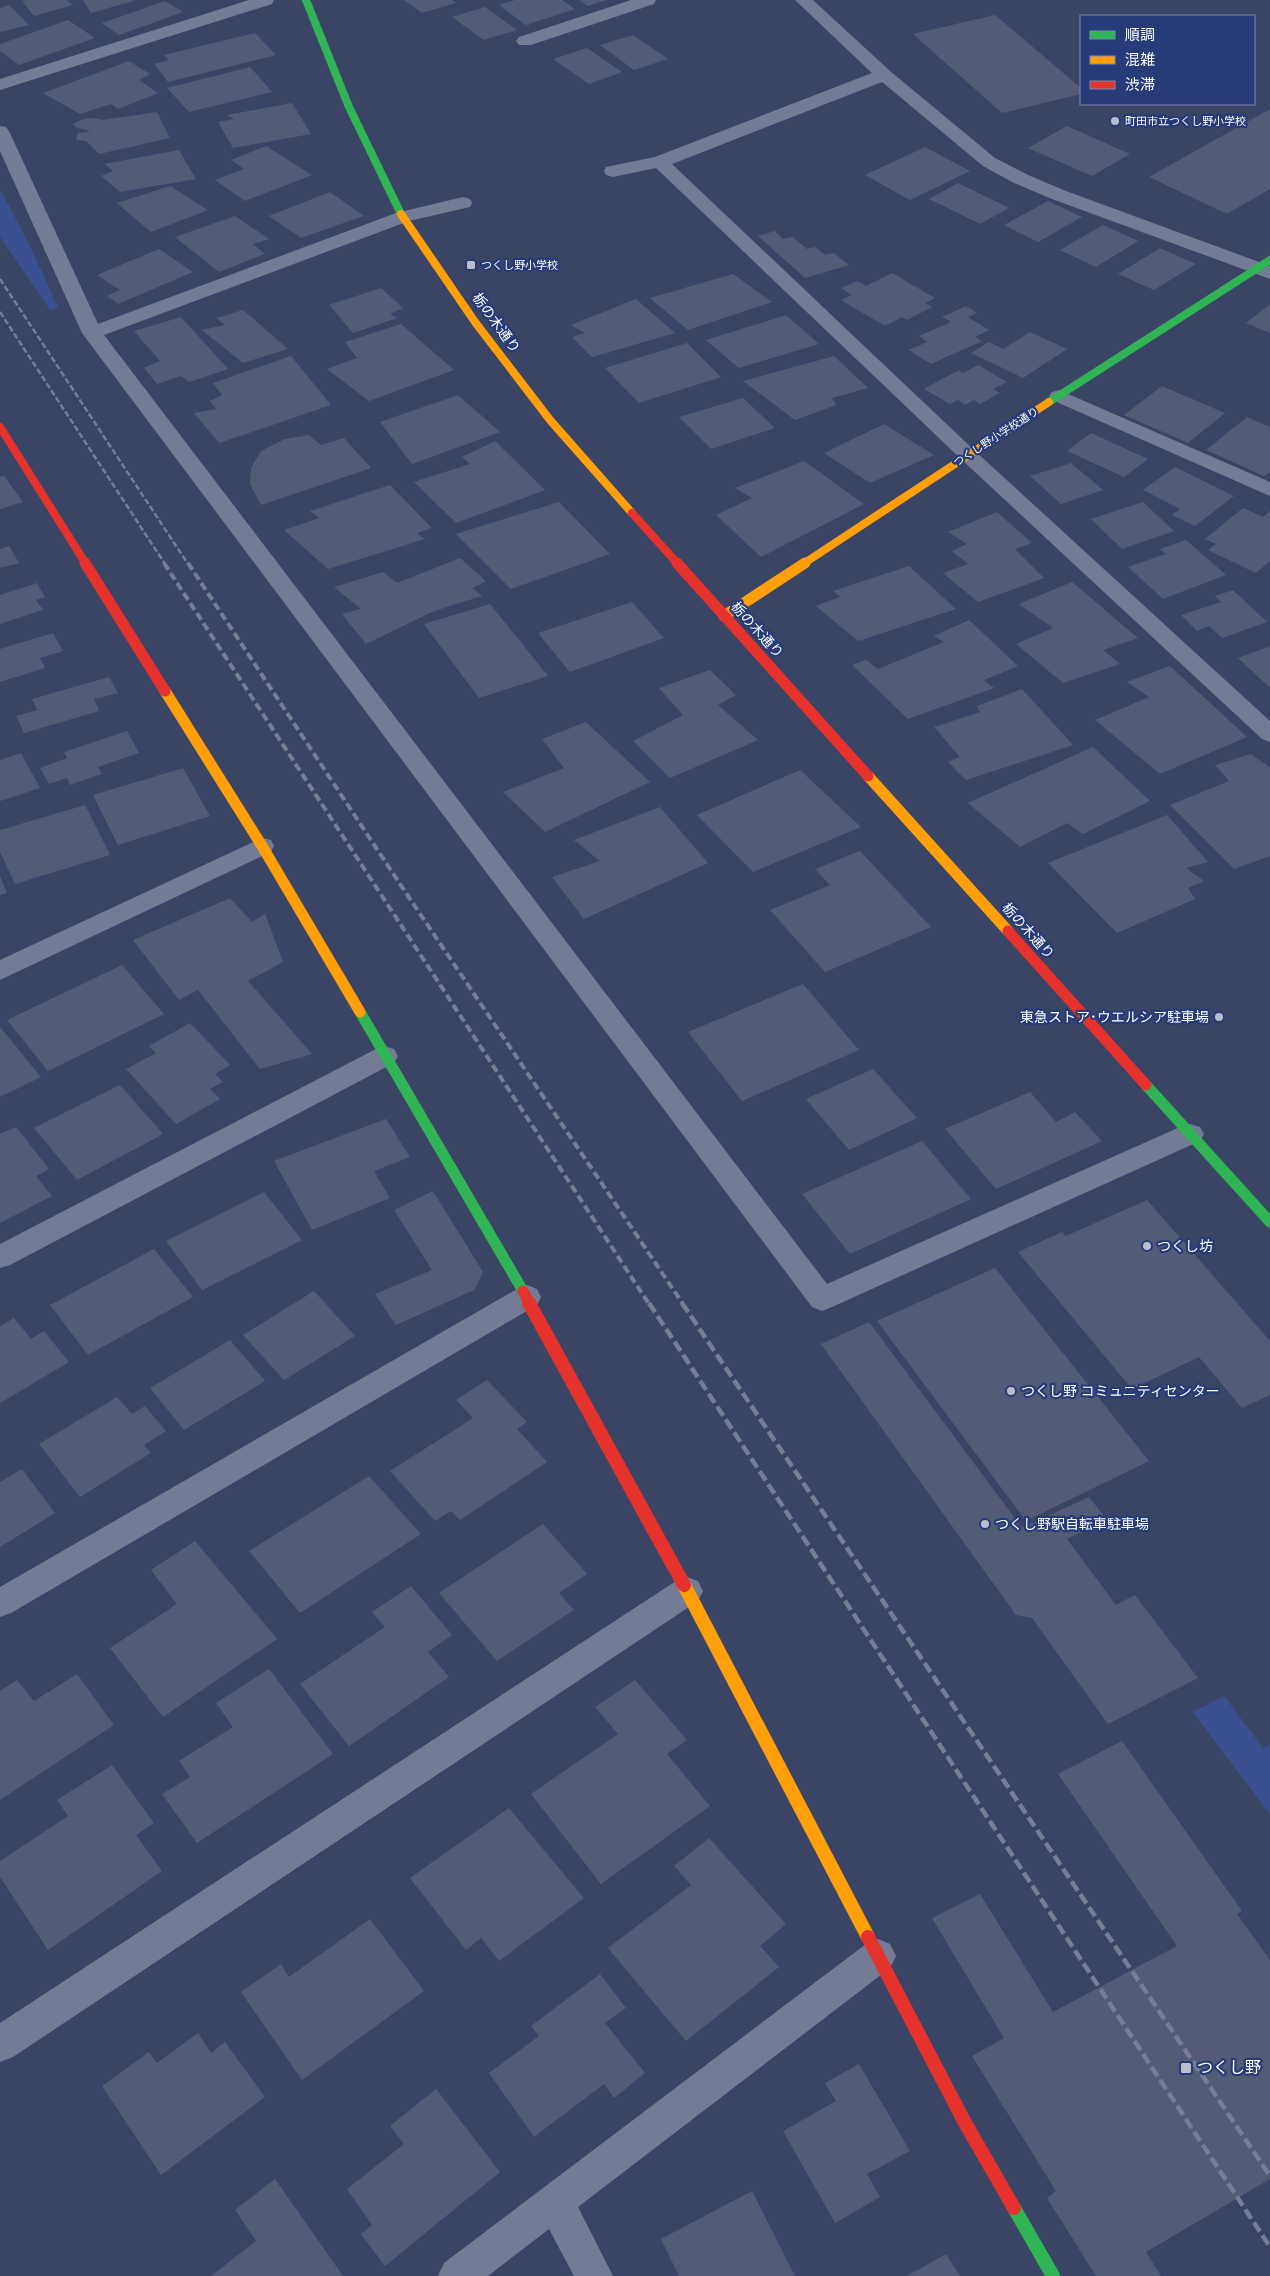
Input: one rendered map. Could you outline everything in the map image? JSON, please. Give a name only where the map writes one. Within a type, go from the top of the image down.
[{"type":"street","points":[[0,85],[266,0]]},
{"type":"street","name":"栃の木通り","points":[[306,0],[349,107],[403,217],[475,322],[550,420],[1270,1222]]},
{"type":"street","points":[[524,41],[648,0]]},
{"type":"street","points":[[803,0],[884,75],[989,162],[1021,179],[1266,267]]},
{"type":"street","points":[[613,171],[660,162],[884,75]]},
{"type":"street","points":[[0,131],[92,333],[822,1300],[1190,1134]]},
{"type":"street","points":[[660,162],[968,454],[1270,734]]},
{"type":"street","points":[[92,333],[403,217],[462,203]]},
{"type":"street","name":"つくし野小学校通り","points":[[724,616],[968,454],[1266,267]]},
{"type":"street","points":[[1059,396],[1270,490]]},
{"type":"street","points":[[0,427],[262,846],[528,1297],[686,1591],[964,2121],[1053,2276]]},
{"type":"street","points":[[0,970],[262,846]]},
{"type":"street","points":[[0,1257],[385,1056]]},
{"type":"street","points":[[0,1603],[528,1297]]},
{"type":"street","points":[[0,2044],[686,1591]]},
{"type":"street","points":[[457,2276],[878,1956]]},
{"type":"street","points":[[555,2201],[594,2276]]},
{"type":"shaded area","points":[[0,189],[29,244],[58,307],[51,311],[0,237]]},
{"type":"shaded area","points":[[1224,1696],[1263,1748],[1270,1745],[1270,1814],[1193,1712]]},
{"type":"building","points":[[67,0],[73,5],[34,16],[22,1]]},
{"type":"building","points":[[83,0],[133,0],[133,1],[91,13]]},
{"type":"building","points":[[404,0],[452,0],[456,3],[422,13]]},
{"type":"building","points":[[515,0],[562,0],[575,9],[526,25],[499,5]]},
{"type":"building","points":[[579,0],[606,0],[588,6]]},
{"type":"building","points":[[165,1],[183,12],[119,35],[102,23]]},
{"type":"building","points":[[9,5],[29,25],[0,32],[0,8]]},
{"type":"building","points":[[485,7],[517,30],[484,40],[452,17]]},
{"type":"building","points":[[995,15],[1080,87],[1080,94],[1002,113],[913,34]]},
{"type":"building","points":[[68,20],[95,38],[19,65],[0,51],[0,44]]},
{"type":"building","points":[[255,33],[276,55],[168,82],[154,64],[169,60],[164,55]]},
{"type":"building","points":[[633,35],[668,59],[634,70],[600,45]]},
{"type":"building","points":[[587,48],[622,72],[589,84],[553,59]]},
{"type":"building","points":[[129,61],[150,74],[139,80],[158,93],[118,109],[111,104],[80,114],[43,93]]},
{"type":"building","points":[[250,67],[272,92],[189,112],[167,88]]},
{"type":"building","points":[[292,103],[311,134],[233,148],[218,122],[234,119],[227,115]]},
{"type":"building","points":[[1270,109],[1270,189],[1227,214],[1149,177]]},
{"type":"building","points":[[157,112],[170,138],[99,154],[86,141],[76,140],[78,133],[91,131],[77,128],[73,124],[83,119],[95,118],[103,120]]},
{"type":"building","points":[[1067,126],[1130,154],[1092,176],[1028,148]]},
{"type":"building","points":[[266,146],[312,175],[245,201],[215,180],[244,169],[231,160]]},
{"type":"building","points":[[925,147],[970,171],[910,200],[865,175]]},
{"type":"building","points":[[179,150],[196,179],[120,192],[101,176],[113,171],[104,164]]},
{"type":"building","points":[[958,183],[1009,208],[980,224],[929,199]]},
{"type":"building","points":[[170,186],[208,210],[151,232],[117,203]]},
{"type":"building","points":[[330,192],[364,216],[301,238],[269,216]]},
{"type":"building","points":[[1048,201],[1082,217],[1038,242],[1004,225]]},
{"type":"building","points":[[235,216],[269,239],[253,244],[265,254],[219,272],[175,237]]},
{"type":"building","points":[[1103,225],[1138,241],[1096,267],[1060,250]]},
{"type":"building","points":[[775,231],[783,239],[793,237],[807,249],[815,247],[825,255],[834,253],[849,265],[805,278],[758,236]]},
{"type":"building","points":[[1160,248],[1196,264],[1154,290],[1118,274]]},
{"type":"building","points":[[159,249],[193,272],[118,304],[107,296],[120,290],[97,275]]},
{"type":"building","points":[[892,273],[935,298],[925,303],[932,307],[907,320],[902,317],[885,326],[841,300],[852,295],[841,288],[857,281],[866,286]]},
{"type":"building","points":[[733,274],[772,302],[688,330],[650,298]]},
{"type":"building","points":[[381,288],[403,308],[390,314],[397,318],[353,333],[329,305]]},
{"type":"building","points":[[636,299],[675,333],[592,357],[572,337],[585,333],[571,325]]},
{"type":"building","points":[[1270,304],[1270,333],[1246,323]]},
{"type":"building","points":[[966,306],[977,313],[968,317],[989,330],[975,337],[982,341],[931,364],[909,350],[927,342],[919,336],[951,322],[942,317]]},
{"type":"building","points":[[243,310],[288,349],[243,363],[202,330],[225,325],[216,318]]},
{"type":"building","points":[[786,315],[819,344],[739,368],[706,340]]},
{"type":"building","points":[[181,317],[228,369],[189,382],[181,376],[157,384],[144,368],[160,361],[134,331]]},
{"type":"building","points":[[401,324],[454,370],[369,401],[327,369],[357,358],[345,342]]},
{"type":"building","points":[[1030,332],[1067,349],[1023,378],[971,353],[989,342],[1003,349]]},
{"type":"building","points":[[687,343],[721,377],[639,403],[605,368]]},
{"type":"building","points":[[291,356],[331,405],[219,443],[194,413],[216,409],[210,401],[222,395],[213,383]]},
{"type":"building","points":[[834,356],[868,388],[832,398],[836,405],[795,420],[743,381]]},
{"type":"building","points":[[978,365],[1007,382],[993,389],[1000,393],[980,404],[974,400],[965,405],[958,400],[950,404],[924,389],[959,370],[963,373]]},
{"type":"building","points":[[1162,386],[1225,413],[1188,443],[1124,415]]},
{"type":"building","points":[[458,395],[500,432],[412,464],[380,422]]},
{"type":"building","points":[[743,398],[775,428],[711,449],[679,417]]},
{"type":"building","points":[[1247,417],[1270,427],[1270,472],[1264,476],[1206,450]]},
{"type":"building","points":[[884,424],[934,455],[870,483],[824,453]]},
{"type":"building","points":[[1091,433],[1148,459],[1124,477],[1067,451]]},
{"type":"building","points":[[309,435],[321,445],[344,438],[371,468],[261,505],[250,484],[251,468],[261,451],[285,439]]},
{"type":"building","points":[[495,441],[545,490],[456,523],[414,482],[470,464],[462,457]]},
{"type":"building","points":[[804,461],[864,504],[761,557],[716,515],[752,498],[735,488]]},
{"type":"building","points":[[1071,463],[1103,490],[1061,504],[1030,476]]},
{"type":"building","points":[[1175,467],[1234,496],[1195,526],[1172,515],[1180,509],[1143,490]]},
{"type":"building","points":[[4,476],[23,502],[0,509],[0,477]]},
{"type":"building","points":[[390,485],[432,528],[417,533],[425,539],[328,569],[284,530],[319,518],[310,511]]},
{"type":"building","points":[[559,502],[610,554],[511,589],[456,534]]},
{"type":"building","points":[[1143,502],[1174,531],[1122,549],[1091,519]]},
{"type":"building","points":[[1243,508],[1263,517],[1270,511],[1270,561],[1256,573],[1208,550],[1216,544],[1205,539]]},
{"type":"building","points":[[997,512],[1032,543],[1015,549],[1044,578],[978,602],[943,573],[968,564],[952,551],[967,544],[948,532]]},
{"type":"building","points":[[1186,540],[1226,575],[1163,599],[1128,567],[1166,554],[1160,549]]},
{"type":"building","points":[[9,546],[19,563],[0,568],[0,549]]},
{"type":"building","points":[[460,558],[486,581],[473,588],[482,596],[434,611],[366,644],[342,614],[361,609],[334,587],[383,572],[397,583]]},
{"type":"building","points":[[909,566],[956,609],[858,641],[816,606],[840,597],[833,591]]},
{"type":"building","points":[[1072,582],[1138,638],[1103,650],[1120,664],[1063,683],[1016,644],[1053,628],[1019,604]]},
{"type":"building","points":[[37,583],[45,597],[36,600],[43,610],[0,624],[0,595]]},
{"type":"building","points":[[1233,590],[1267,622],[1222,638],[1209,626],[1197,631],[1181,615],[1221,602],[1215,596]]},
{"type":"building","points":[[632,602],[664,638],[570,672],[538,633]]},
{"type":"building","points":[[490,604],[548,676],[479,698],[424,624]]},
{"type":"building","points":[[969,620],[1018,666],[984,680],[994,688],[908,719],[852,665],[866,660],[878,669],[944,642],[934,636]]},
{"type":"building","points":[[53,633],[63,651],[40,658],[45,668],[0,682],[0,649]]},
{"type":"building","points":[[1270,646],[1270,686],[1269,687],[1238,658]]},
{"type":"building","points":[[1170,666],[1247,737],[1160,774],[1095,720],[1149,697],[1127,682]]},
{"type":"building","points":[[710,670],[736,695],[718,705],[758,740],[670,778],[633,741],[683,715],[659,688]]},
{"type":"building","points":[[109,677],[118,693],[94,699],[99,711],[24,733],[16,716],[37,710],[32,699]]},
{"type":"building","points":[[1022,689],[1073,745],[966,780],[948,762],[960,757],[934,727],[980,712],[977,706]]},
{"type":"building","points":[[586,722],[650,782],[545,832],[503,792],[564,768],[542,739]]},
{"type":"building","points":[[127,731],[139,753],[98,767],[102,774],[70,785],[67,778],[49,784],[40,768],[67,758],[64,752]]},
{"type":"building","points":[[1093,747],[1150,801],[1083,834],[1067,823],[1020,847],[968,803]]},
{"type":"building","points":[[21,753],[40,788],[0,801],[0,760]]},
{"type":"building","points":[[1251,754],[1270,768],[1270,856],[1234,869],[1170,805],[1229,781],[1215,765]]},
{"type":"building","points":[[183,768],[210,816],[118,845],[93,795]]},
{"type":"building","points":[[800,770],[861,827],[753,872],[697,815]]},
{"type":"building","points":[[85,805],[110,855],[15,884],[0,852],[0,830]]},
{"type":"building","points":[[660,807],[708,863],[584,919],[552,877],[600,861],[574,840]]},
{"type":"building","points":[[1167,815],[1208,862],[1186,868],[1204,881],[1188,888],[1195,899],[1117,933],[1048,863]]},
{"type":"building","points":[[860,851],[931,927],[825,972],[770,910],[830,885],[815,869]]},
{"type":"building","points":[[0,876],[7,893],[0,895]]},
{"type":"building","points":[[230,898],[252,922],[265,914],[283,962],[248,981],[312,1054],[260,1069],[198,990],[179,1000],[133,940]]},
{"type":"building","points":[[122,965],[164,1014],[48,1071],[7,1020]]},
{"type":"building","points":[[803,984],[859,1050],[742,1101],[688,1032]]},
{"type":"building","points":[[190,1023],[230,1065],[215,1074],[223,1082],[210,1089],[220,1099],[176,1124],[126,1069],[156,1053],[149,1046]]},
{"type":"building","points":[[0,1027],[41,1077],[0,1097]]},
{"type":"building","points":[[873,1069],[917,1118],[849,1150],[806,1099]]},
{"type":"building","points":[[120,1085],[163,1134],[77,1180],[34,1128]]},
{"type":"building","points":[[1030,1092],[1056,1122],[1075,1112],[1102,1141],[996,1189],[945,1129]]},
{"type":"building","points":[[386,1119],[410,1157],[374,1171],[390,1198],[312,1230],[274,1161]]},
{"type":"building","points":[[16,1127],[49,1169],[36,1176],[52,1196],[0,1223],[0,1134]]},
{"type":"building","points":[[922,1141],[971,1199],[850,1254],[802,1194]]},
{"type":"building","points":[[433,1191],[483,1272],[474,1290],[396,1325],[375,1294],[432,1270],[394,1210]]},
{"type":"building","points":[[264,1192],[302,1240],[202,1290],[166,1241]]},
{"type":"building","points":[[1147,1200],[1270,1341],[1270,1395],[1242,1408],[1199,1357],[1132,1389],[1018,1252],[1062,1232],[1066,1236]]},
{"type":"building","points":[[154,1249],[193,1297],[88,1355],[50,1305]]},
{"type":"building","name":"つくし野 コミュニティセンター","points":[[995,1268],[1149,1461],[1026,1521],[877,1321]]},
{"type":"building","points":[[314,1291],[355,1336],[284,1380],[243,1335]]},
{"type":"building","points":[[14,1318],[31,1339],[44,1331],[69,1362],[0,1403],[0,1326]]},
{"type":"building","name":"つくし野駅自転車駐車場","points":[[869,1322],[1022,1528],[1089,1497],[1107,1520],[1067,1539],[1116,1605],[1135,1595],[1198,1678],[1108,1724],[1032,1618],[1016,1615],[821,1344]]},
{"type":"building","points":[[230,1340],[265,1381],[184,1430],[150,1388]]},
{"type":"building","points":[[487,1380],[527,1422],[517,1429],[547,1462],[460,1520],[451,1511],[435,1521],[390,1471],[473,1418],[456,1400]]},
{"type":"building","points":[[117,1397],[132,1414],[145,1406],[166,1431],[144,1445],[151,1453],[80,1497],[39,1444]]},
{"type":"building","points":[[22,1469],[55,1513],[0,1547],[0,1482]]},
{"type":"building","points":[[369,1476],[421,1534],[300,1613],[249,1551]]},
{"type":"building","points":[[543,1524],[587,1574],[559,1593],[574,1610],[497,1661],[439,1593]]},
{"type":"building","points":[[195,1541],[277,1639],[163,1717],[110,1648],[177,1604],[151,1570]]},
{"type":"building","points":[[411,1586],[452,1635],[428,1652],[449,1677],[349,1746],[300,1684],[385,1627],[372,1612]]},
{"type":"building","points":[[269,1669],[333,1754],[197,1843],[162,1794],[190,1777],[179,1761],[233,1727],[216,1703]]},
{"type":"building","points":[[77,1674],[114,1725],[0,1800],[0,1691],[17,1680],[34,1701]]},
{"type":"building","points":[[635,1680],[687,1740],[667,1754],[710,1806],[601,1884],[531,1794],[618,1734],[595,1707]]},
{"type":"building","points":[[1122,1741],[1242,1911],[1237,1914],[1270,1960],[1270,2179],[1146,2252],[1161,2276],[1096,2276],[1047,2198],[1056,2191],[972,2056],[1004,2038],[932,1918],[980,1894],[1053,2012],[1177,1946],[1058,1774]]},
{"type":"building","points":[[112,1765],[154,1823],[136,1835],[162,1871],[48,1950],[0,1877],[0,1861],[68,1816],[57,1800]]},
{"type":"building","points":[[509,1808],[584,1898],[499,1961],[481,1938],[466,1950],[410,1878]]},
{"type":"building","points":[[709,1838],[786,1924],[760,1946],[779,1967],[686,2041],[608,1948],[691,1885],[674,1866]]},
{"type":"building","points":[[370,1919],[424,1991],[302,2080],[241,1992],[281,1964],[289,1977]]},
{"type":"building","points":[[600,1974],[626,2008],[605,2023],[645,2073],[614,2098],[604,2084],[534,2137],[489,2073],[539,2036],[531,2026]]},
{"type":"building","points":[[198,2033],[211,2053],[225,2042],[265,2097],[161,2175],[102,2086],[149,2052],[157,2063]]},
{"type":"building","points":[[859,2064],[910,2151],[867,2174],[880,2197],[835,2223],[783,2131],[836,2101],[825,2083]]},
{"type":"building","points":[[436,2089],[500,2172],[385,2266],[361,2234],[372,2225],[347,2189],[404,2144],[390,2126]]},
{"type":"building","points":[[275,2179],[343,2276],[211,2276],[256,2241],[235,2210]]},
{"type":"building","points":[[752,2191],[795,2276],[679,2276],[661,2239]]},
{"type":"building","points":[[946,2254],[960,2276],[907,2276]]},
{"type":"railway","points":[[0,279],[188,564]]},
{"type":"railway","points":[[0,312],[165,564]]},
{"type":"railway","points":[[164,563],[649,1304]]},
{"type":"railway","points":[[188,563],[400,884],[683,1304]]},
{"type":"railway","points":[[649,1303],[1270,2247]]},
{"type":"railway","points":[[682,1303],[1270,2176]]},
{"type":"traffic: fast","points":[[306,0],[349,107],[401,214]]},
{"type":"traffic: fast","points":[[1049,402],[1270,260]]},
{"type":"traffic: fast","points":[[360,1012],[523,1291]]},
{"type":"traffic: fast","points":[[1146,1085],[1270,1222]]},
{"type":"traffic: fast","points":[[1014,2208],[1053,2276]]},
{"type":"traffic: slow","points":[[401,214],[475,322],[550,420],[632,513]]},
{"type":"traffic: slow","points":[[724,616],[1049,402]]},
{"type":"traffic: slow","points":[[165,691],[262,846],[360,1012]]},
{"type":"traffic: slow","points":[[868,776],[1008,931]]},
{"type":"traffic: slow","points":[[684,1585],[868,1937]]},
{"type":"traffic: jam","points":[[0,427],[165,691]]},
{"type":"traffic: jam","points":[[632,513],[868,776]]},
{"type":"traffic: jam","points":[[1008,931],[1146,1085]]},
{"type":"traffic: jam","points":[[523,1291],[684,1585]]},
{"type":"traffic: jam","points":[[868,1937],[964,2121],[1014,2208]]},
{"type":"place","name":"町田市立つくし野小学校","points":[[1115,121]]},
{"type":"place","name":"つくし野小学校","points":[[471,265]]},
{"type":"place","name":"東急ストア･ウエルシア駐車場","points":[[1219,1017]]},
{"type":"place","name":"つくし坊","points":[[1147,1246]]},
{"type":"place","name":"つくし野 コミュニティセンター","points":[[1011,1391]]},
{"type":"place","name":"つくし野駅自転車駐車場","points":[[985,1524]]},
{"type":"place","name":"つくし野","points":[[1186,2068]]}]
